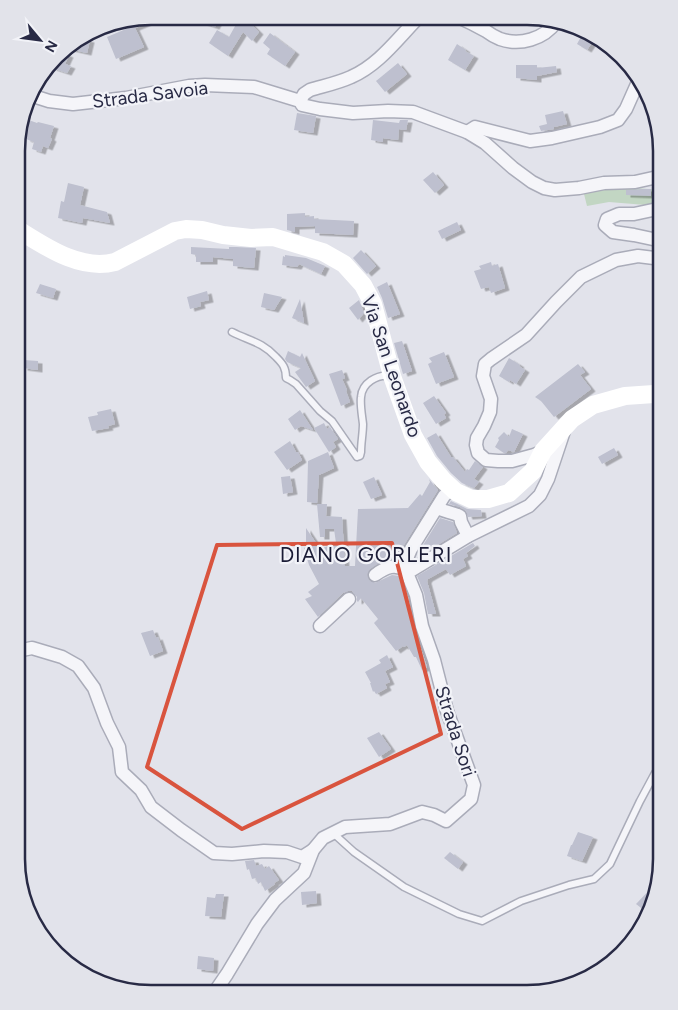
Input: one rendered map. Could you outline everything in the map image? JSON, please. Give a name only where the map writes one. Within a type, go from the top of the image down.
[{"type":"main road","name":"Via San Leonardo","points":[[25,234],[65,257],[89,263],[107,264],[116,262],[175,231],[186,229],[251,238],[273,238],[323,252],[344,264],[363,286],[373,304],[392,376],[413,435],[428,462],[443,480],[456,492],[472,499],[488,499],[509,493],[533,471],[543,451],[572,419],[594,405],[624,396],[653,394]]},
{"type":"street","points":[[300,101],[304,94],[310,90],[351,77],[372,64],[411,25]]},
{"type":"street","points":[[473,25],[499,39],[516,42],[544,35],[551,27]]},
{"type":"street","name":"Strada Savoia","points":[[38,97],[73,104],[126,98],[189,86],[254,87],[300,101],[302,105],[320,109],[345,112],[414,112],[467,132],[485,143],[532,182],[544,188],[555,190],[578,188],[604,183],[635,182],[653,178]]},
{"type":"street","points":[[467,132],[475,127],[530,141],[600,127],[618,120],[626,109],[636,87]]},
{"type":"street","points":[[653,210],[634,214],[619,214],[607,219],[604,225],[613,232],[653,239]]},
{"type":"street","points":[[543,451],[512,461],[486,460],[478,453],[477,438],[490,412],[491,399],[483,376],[485,364],[526,335],[581,277],[616,260],[638,256],[653,258]]},
{"type":"street","points":[[407,571],[468,536],[529,506],[540,495],[548,479],[565,427]]},
{"type":"street","points":[[407,571],[409,553],[422,530],[449,491],[456,492]]},
{"type":"street","points":[[437,508],[460,516],[468,536]]},
{"type":"street","points":[[375,575],[382,570],[394,567],[400,567],[407,571]]},
{"type":"street","name":"Strada Sori","points":[[219,985],[257,924],[275,900],[304,873],[313,850],[323,838],[345,827],[390,824],[422,812],[446,821],[471,799],[474,785],[448,712],[434,660],[422,626],[416,595],[406,574],[407,571]]},
{"type":"street","points":[[320,626],[349,599]]},
{"type":"street","points":[[25,649],[32,648],[62,657],[78,666],[94,688],[119,748],[122,772],[141,790],[151,807],[214,853],[287,852],[302,857],[313,850]]},
{"type":"lane","points":[[232,332],[260,344],[271,352],[285,368],[286,378],[296,384],[320,411],[332,421],[357,457],[360,456],[361,452],[363,423],[362,390],[372,379],[379,376],[392,376]]},
{"type":"lane","points":[[333,833],[354,852],[404,887],[459,914],[482,920],[521,901],[594,879],[610,864],[653,778]]},
{"type":"highlighted area","points":[[392,543],[441,734],[242,829],[147,767],[217,545]]},
{"type":"green space","points":[[609,186],[653,189],[653,206],[609,202],[587,206],[584,194]]},
{"type":"building","points":[[236,25],[252,25],[259,32],[252,41],[243,32],[228,56],[209,43],[217,30],[229,37]]},
{"type":"building","points":[[141,26],[135,28],[144,47],[116,59],[107,37],[127,27]]},
{"type":"building","points":[[270,33],[295,52],[285,66],[267,54],[270,49],[263,43]]},
{"type":"building","points":[[581,38],[592,43],[587,50],[577,44]]},
{"type":"building","points":[[90,41],[87,53],[75,50],[88,42]]},
{"type":"building","points":[[457,44],[474,56],[465,70],[448,60]]},
{"type":"building","points":[[398,63],[407,74],[385,92],[376,81]]},
{"type":"building","points":[[59,65],[71,66],[67,73],[55,69]]},
{"type":"building","points":[[516,65],[537,65],[537,68],[556,66],[557,72],[537,76],[537,80],[516,78]]},
{"type":"building","points":[[563,111],[567,124],[541,131],[539,126],[547,124],[545,115]]},
{"type":"building","points":[[297,113],[316,116],[313,133],[294,130]]},
{"type":"building","points":[[29,120],[54,126],[48,148],[43,146],[41,152],[32,149],[34,142],[26,139]]},
{"type":"building","points":[[373,120],[399,123],[400,120],[408,120],[406,130],[399,129],[398,140],[383,138],[383,142],[371,140]]},
{"type":"building","points":[[433,172],[444,185],[435,193],[423,180]]},
{"type":"building","points":[[68,183],[84,187],[80,205],[107,212],[110,223],[83,218],[82,223],[58,218],[61,201],[64,202]]},
{"type":"building","points":[[651,189],[651,196],[626,195],[626,190]]},
{"type":"building","points":[[305,213],[305,217],[314,216],[314,219],[354,221],[353,235],[315,233],[315,226],[295,227],[295,232],[287,230],[287,214]]},
{"type":"building","points":[[457,222],[461,230],[442,239],[438,231]]},
{"type":"building","points":[[191,247],[256,248],[254,268],[233,266],[233,259],[213,257],[213,262],[196,262],[196,255],[191,254]]},
{"type":"building","points":[[361,250],[376,266],[367,274],[353,258]]},
{"type":"building","points":[[285,255],[306,258],[325,266],[321,274],[299,264],[297,267],[282,265],[283,256],[285,257]]},
{"type":"building","points":[[491,262],[492,266],[498,264],[505,288],[491,293],[489,287],[481,289],[474,271],[481,269],[479,266]]},
{"type":"building","points":[[387,282],[400,314],[388,318],[377,287]]},
{"type":"building","points":[[40,284],[56,289],[53,298],[36,293]]},
{"type":"building","points":[[207,291],[209,300],[200,302],[201,306],[190,309],[187,297]]},
{"type":"building","points":[[264,293],[282,297],[274,310],[261,307]]},
{"type":"building","points":[[300,299],[304,323],[292,318]]},
{"type":"building","points":[[359,300],[364,313],[358,320],[349,308]]},
{"type":"building","points":[[402,341],[412,371],[403,374],[394,343]]},
{"type":"building","points":[[288,351],[300,357],[302,353],[315,381],[306,387],[295,372],[301,368],[287,362],[285,359]]},
{"type":"building","points":[[444,352],[454,377],[436,384],[428,364],[432,362],[429,358]]},
{"type":"building","points":[[509,358],[525,370],[516,384],[499,376]]},
{"type":"building","points":[[25,360],[38,361],[38,370],[25,368]]},
{"type":"building","points":[[578,364],[585,372],[580,375],[591,389],[554,417],[541,401],[535,397]]},
{"type":"building","points":[[342,370],[345,378],[342,379],[350,402],[341,406],[329,374]]},
{"type":"building","points":[[434,396],[446,413],[444,414],[446,418],[436,424],[423,403]]},
{"type":"building","points":[[111,409],[115,424],[108,426],[109,428],[92,431],[88,417],[98,415],[97,412]]},
{"type":"building","points":[[300,410],[313,430],[301,426],[295,430],[288,419]]},
{"type":"building","points":[[324,423],[327,429],[330,427],[338,439],[333,442],[336,447],[329,452],[314,428]]},
{"type":"building","points":[[512,429],[523,434],[514,452],[508,450],[504,453],[495,447],[499,440],[498,438],[504,432],[509,437]]},
{"type":"building","points":[[436,433],[451,457],[465,472],[467,469],[469,470],[475,461],[483,467],[474,479],[479,482],[474,488],[462,483],[437,456],[427,438]]},
{"type":"building","points":[[290,441],[302,460],[287,470],[274,452]]},
{"type":"building","points":[[614,448],[618,455],[602,464],[598,457]]},
{"type":"building","points":[[328,452],[334,468],[319,475],[317,503],[307,502],[308,461]]},
{"type":"building","points":[[290,476],[293,492],[283,494],[281,477]]},
{"type":"building","points":[[374,477],[382,495],[371,499],[363,482]]},
{"type":"building","points":[[429,479],[438,490],[404,545],[400,557],[379,563],[370,569],[367,575],[369,580],[375,583],[392,575],[399,576],[408,597],[414,628],[427,667],[422,670],[416,657],[414,657],[407,645],[396,651],[374,623],[378,619],[361,598],[357,601],[357,597],[352,591],[343,593],[318,617],[305,599],[312,596],[308,592],[319,584],[309,565],[304,548],[306,547],[306,528],[320,549],[336,543],[334,529],[325,529],[325,537],[320,537],[317,504],[327,504],[326,516],[342,517],[345,566],[355,566],[358,509],[408,508],[420,494],[422,496],[430,482]]},
{"type":"building","points":[[451,501],[467,509],[481,510],[482,516],[468,517],[466,511],[449,504]]},
{"type":"building","points":[[440,518],[453,522],[457,533],[423,554],[420,550]]},
{"type":"building","points":[[473,543],[475,546],[466,553],[468,556],[463,559],[466,566],[450,575],[446,569],[428,579],[436,614],[428,614],[424,593],[417,576]]},
{"type":"building","points":[[153,630],[156,638],[158,637],[163,651],[150,656],[141,633]]},
{"type":"building","points":[[387,655],[393,667],[385,671],[390,682],[385,684],[387,688],[376,694],[373,692],[365,672],[381,663],[379,660]]},
{"type":"building","points":[[379,732],[391,749],[379,757],[367,738]]},
{"type":"building","points":[[578,832],[593,837],[582,861],[567,856]]},
{"type":"building","points":[[450,852],[463,862],[458,869],[444,858]]},
{"type":"building","points":[[254,860],[256,866],[262,864],[265,869],[269,866],[279,880],[265,891],[261,882],[258,884],[256,878],[252,879],[249,869],[247,870],[245,861]]},
{"type":"building","points":[[649,890],[642,909],[636,904]]},
{"type":"building","points":[[316,891],[317,903],[302,905],[301,892]]},
{"type":"building","points":[[216,894],[224,894],[221,917],[205,916],[207,897],[215,898]]},
{"type":"building","points":[[198,956],[214,958],[213,971],[197,969]]},
{"type":"district","name":"DIANO GORLERI","points":[[366,555]]}]
